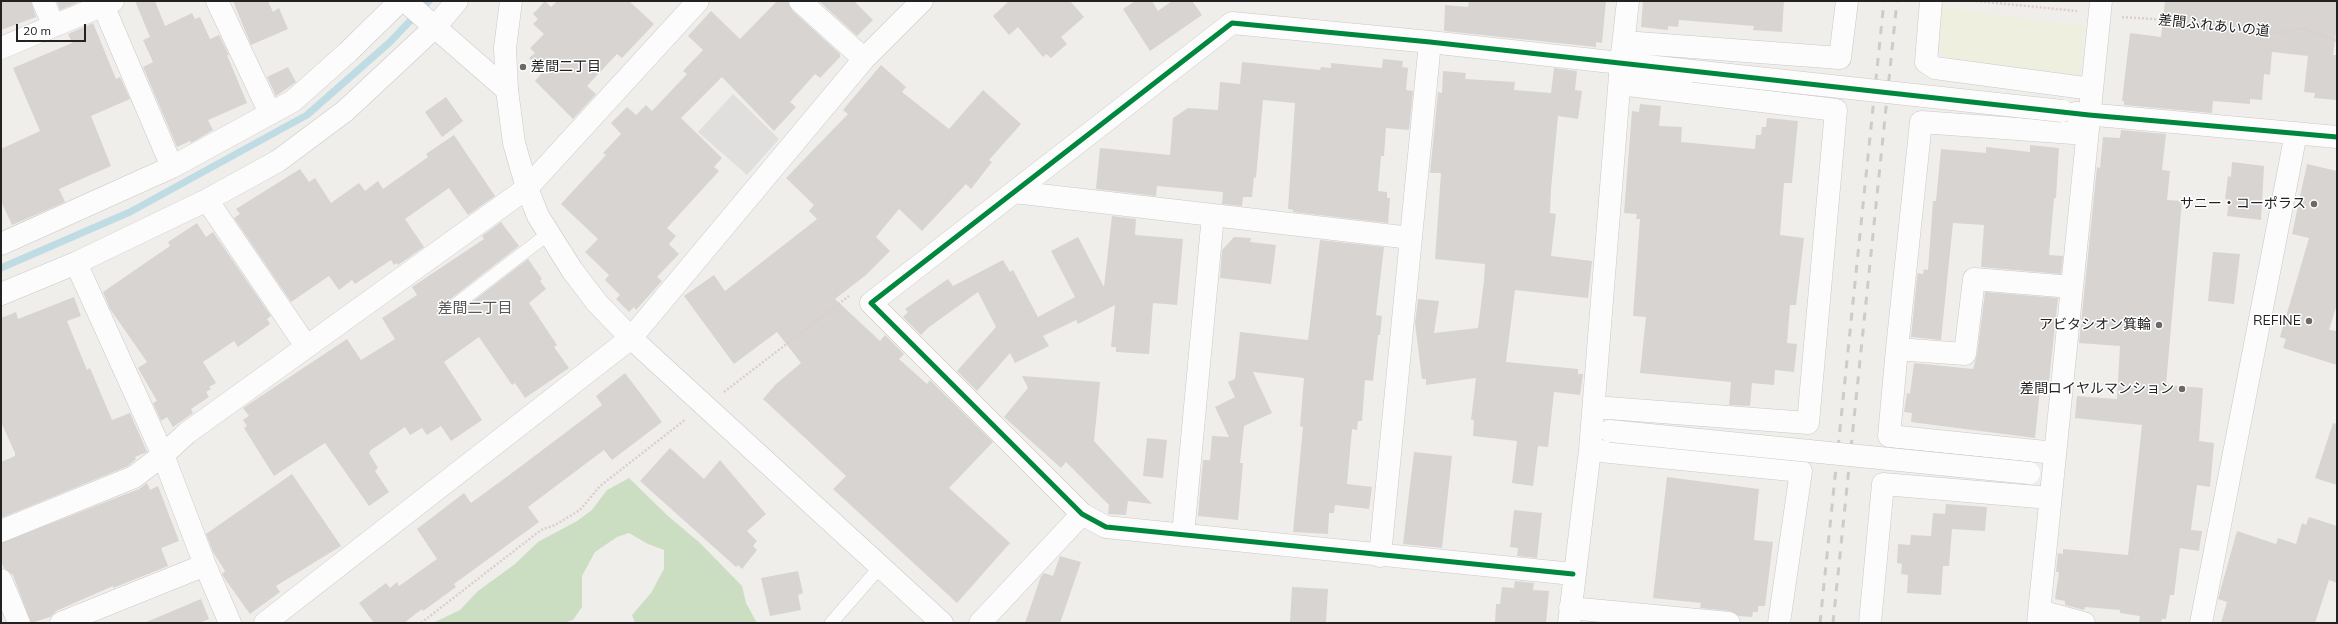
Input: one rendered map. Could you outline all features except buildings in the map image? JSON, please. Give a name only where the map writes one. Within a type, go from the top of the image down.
[{"type":"street","points":[[43,1],[54,26]]},
{"type":"street","points":[[217,1],[270,113]]},
{"type":"street","points":[[1,244],[172,166],[293,101],[348,52],[400,1]]},
{"type":"street","points":[[405,1],[434,28],[507,90]]},
{"type":"street","points":[[1,294],[76,263],[207,200],[278,161],[345,111],[434,28],[457,1]]},
{"type":"street","points":[[511,1],[505,48],[507,90],[514,144],[526,188],[548,234],[572,270],[597,303],[631,338],[942,623]]},
{"type":"street","points":[[1,531],[134,476],[163,456],[188,433],[306,346],[526,188],[698,1]]},
{"type":"street","points":[[800,1],[864,59]]},
{"type":"street","points":[[265,623],[631,338],[864,59],[922,1]]},
{"type":"street","points":[[1628,1],[1622,53],[1594,406],[1597,436],[1573,574],[1570,616],[1729,623]]},
{"type":"street","points":[[1573,574],[1380,556],[1106,527],[1082,514],[871,303],[1232,23],[1430,42],[1622,53],[1840,58],[1847,1]]},
{"type":"street","points":[[1931,1],[1926,62],[1934,68],[2092,89]]},
{"type":"street","points":[[1,48],[108,3],[172,166]]},
{"type":"street","points":[[2084,623],[2039,617],[2092,89],[2093,6]]},
{"type":"street","points":[[1380,556],[1430,42]]},
{"type":"street","points":[[1622,53],[1693,71],[2062,111],[2088,124]]},
{"type":"street","points":[[1594,406],[1808,423],[1836,110],[1620,84]]},
{"type":"street","points":[[2055,453],[1889,436],[1921,122],[2088,124],[2296,133],[2337,137]]},
{"type":"street","points":[[2201,623],[2296,133]]},
{"type":"street","points":[[1014,192],[1411,238]]},
{"type":"street","points":[[207,200],[306,346]]},
{"type":"street","points":[[1183,535],[1213,215]]},
{"type":"street","points":[[76,263],[163,456],[205,565],[230,623]]},
{"type":"street","points":[[1897,349],[1965,354],[1974,279],[2072,287]]},
{"type":"street","points":[[1597,436],[2053,475]]},
{"type":"street","points":[[1597,436],[1801,471],[1779,623]]},
{"type":"street","points":[[1870,623],[1883,484],[2050,498]]},
{"type":"street","points":[[980,623],[1082,514]]},
{"type":"street","points":[[61,623],[205,565]]},
{"type":"street","points":[[1,580],[19,623]]},
{"type":"lane","points":[[454,306],[548,234]]},
{"type":"lane","points":[[831,623],[881,566]]},
{"type":"path","points":[[1976,1],[2032,7],[2093,6]]},
{"type":"path","points":[[421,623],[541,530],[555,525],[580,510],[600,486],[688,418]]},
{"type":"green space","points":[[1940,7],[2084,26],[2080,78],[1949,60],[1937,48]]},
{"type":"green space","points":[[629,478],[668,516],[700,543],[742,586],[746,603],[757,623],[635,623],[632,615],[651,593],[664,569],[664,550],[648,544],[629,533],[617,537],[595,552],[582,576],[582,607],[573,620],[563,623],[433,623],[460,610],[478,591],[515,564],[538,542],[577,521],[592,510],[607,490]]},
{"type":"shaded area","points":[[733,94],[779,139],[747,175],[698,132]]},
{"type":"waterway","points":[[1,268],[130,212],[307,115],[390,42],[429,1]]},
{"type":"railway","points":[[1820,623],[1884,1]]},
{"type":"railway","points":[[1833,623],[1897,1]]},
{"type":"cycle path","points":[[1573,574],[1106,527],[1082,514],[871,303],[1232,23],[1430,42],[2089,115],[2337,137]]},
{"type":"place","name":"差間二丁目","points":[[523,67]]},
{"type":"place","name":"サニー・コーポラス","points":[[2314,204]]},
{"type":"place","name":"REFINE","points":[[2309,321]]},
{"type":"place","name":"アビタシオン箕輪","points":[[2159,325]]},
{"type":"place","name":"差間ロイヤルマンション","points":[[2182,389]]},
{"type":"district","name":"差間二丁目","points":[[475,308]]}]
